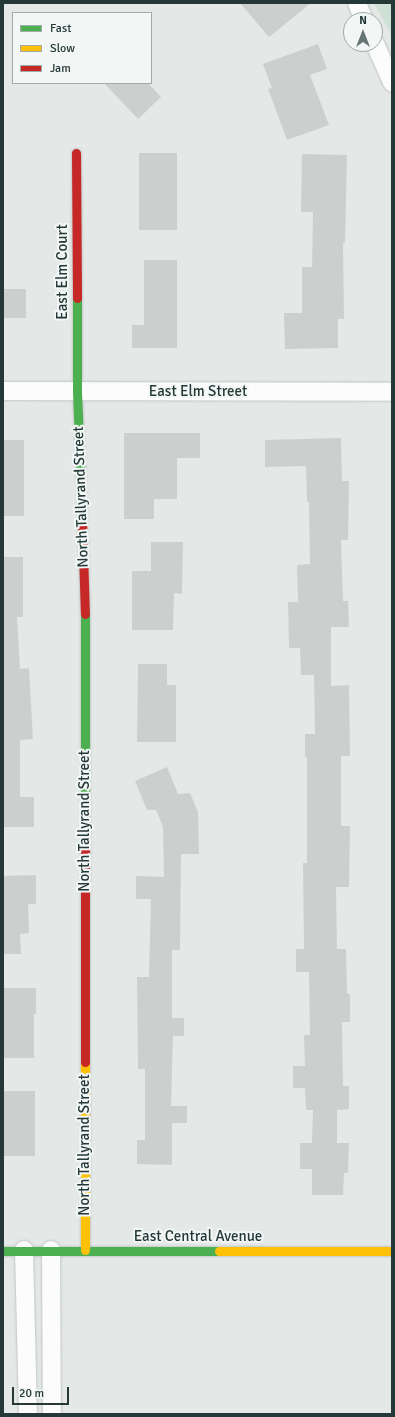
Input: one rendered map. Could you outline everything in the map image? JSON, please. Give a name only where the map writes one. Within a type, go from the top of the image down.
[{"type":"street","points":[[379,52],[392,82]]},
{"type":"street","name":"East Elm Court","points":[[76,152],[77,392]]},
{"type":"street","name":"East Elm Street","points":[[3,391],[392,392]]},
{"type":"street","name":"North Tallyrand Street","points":[[77,392],[85,591],[85,1250]]},
{"type":"street","points":[[24,1250],[28,1414]]},
{"type":"street","points":[[51,1250],[52,1414]]},
{"type":"street","name":"East Central Avenue","points":[[3,1251],[392,1251]]},
{"type":"shaded area","points":[[374,3],[392,3],[392,36],[383,20],[383,12],[379,12]]},
{"type":"building","points":[[240,3],[311,3],[269,37]]},
{"type":"building","points":[[318,44],[327,69],[310,75],[329,125],[287,140],[268,89],[272,88],[263,64]]},
{"type":"building","points":[[105,84],[149,84],[161,97],[138,119]]},
{"type":"building","points":[[139,153],[177,153],[177,230],[139,230]]},
{"type":"building","points":[[302,154],[347,155],[345,243],[343,243],[344,319],[338,319],[338,348],[285,349],[284,313],[302,313],[302,267],[312,267],[313,212],[301,212]]},
{"type":"building","points":[[144,260],[177,260],[177,348],[132,348],[132,325],[144,325]]},
{"type":"building","points":[[3,289],[26,289],[26,318],[3,318]]},
{"type":"building","points":[[124,433],[200,433],[200,458],[177,458],[177,499],[154,499],[154,519],[124,519]]},
{"type":"building","points":[[341,438],[342,481],[349,481],[348,540],[341,540],[343,601],[348,601],[349,627],[331,627],[331,686],[349,685],[350,756],[341,756],[341,826],[350,826],[349,887],[336,887],[337,949],[346,949],[347,994],[350,994],[350,1022],[342,1022],[343,1086],[349,1086],[349,1109],[337,1110],[337,1143],[349,1143],[348,1173],[344,1173],[343,1195],[312,1195],[312,1169],[300,1169],[300,1143],[312,1143],[313,1110],[306,1110],[305,1088],[293,1088],[293,1066],[305,1066],[304,1035],[310,1035],[309,972],[296,972],[296,949],[304,949],[303,863],[307,863],[307,757],[305,757],[305,734],[315,734],[314,675],[301,675],[300,648],[289,648],[288,602],[298,602],[297,565],[310,564],[309,502],[307,502],[306,466],[265,467],[265,440]]},
{"type":"building","points":[[3,440],[24,440],[24,516],[3,516]]},
{"type":"building","points":[[151,542],[183,542],[182,594],[174,593],[173,630],[132,630],[132,571],[151,571]]},
{"type":"building","points":[[3,557],[23,557],[23,617],[17,617],[20,669],[29,668],[33,739],[20,740],[20,797],[34,797],[34,827],[4,827]]},
{"type":"building","points":[[138,664],[167,664],[167,685],[176,685],[176,742],[137,742]]},
{"type":"building","points":[[167,767],[178,794],[190,793],[198,812],[199,854],[181,854],[180,950],[172,950],[172,1018],[184,1018],[184,1036],[173,1036],[171,1106],[187,1106],[187,1123],[172,1123],[172,1165],[137,1164],[137,1140],[145,1140],[145,1069],[138,1069],[137,977],[149,977],[151,899],[136,899],[136,876],[164,877],[163,827],[156,810],[147,810],[135,781]]},
{"type":"building","points":[[36,875],[36,904],[28,904],[29,933],[20,934],[21,954],[3,954],[3,876]]},
{"type":"building","points":[[3,988],[36,988],[36,1014],[34,1014],[34,1058],[3,1058]]},
{"type":"building","points":[[3,1091],[35,1091],[35,1156],[3,1156]]},
{"type":"traffic: fast","points":[[77,298],[77,392],[81,489]]},
{"type":"traffic: fast","points":[[85,614],[85,815]]},
{"type":"traffic: fast","points":[[3,1251],[219,1251]]},
{"type":"traffic: slow","points":[[85,1062],[85,1250]]},
{"type":"traffic: slow","points":[[219,1251],[392,1251]]},
{"type":"traffic: jam","points":[[76,153],[77,298]]},
{"type":"traffic: jam","points":[[81,489],[85,614]]},
{"type":"traffic: jam","points":[[85,815],[85,1062]]}]
